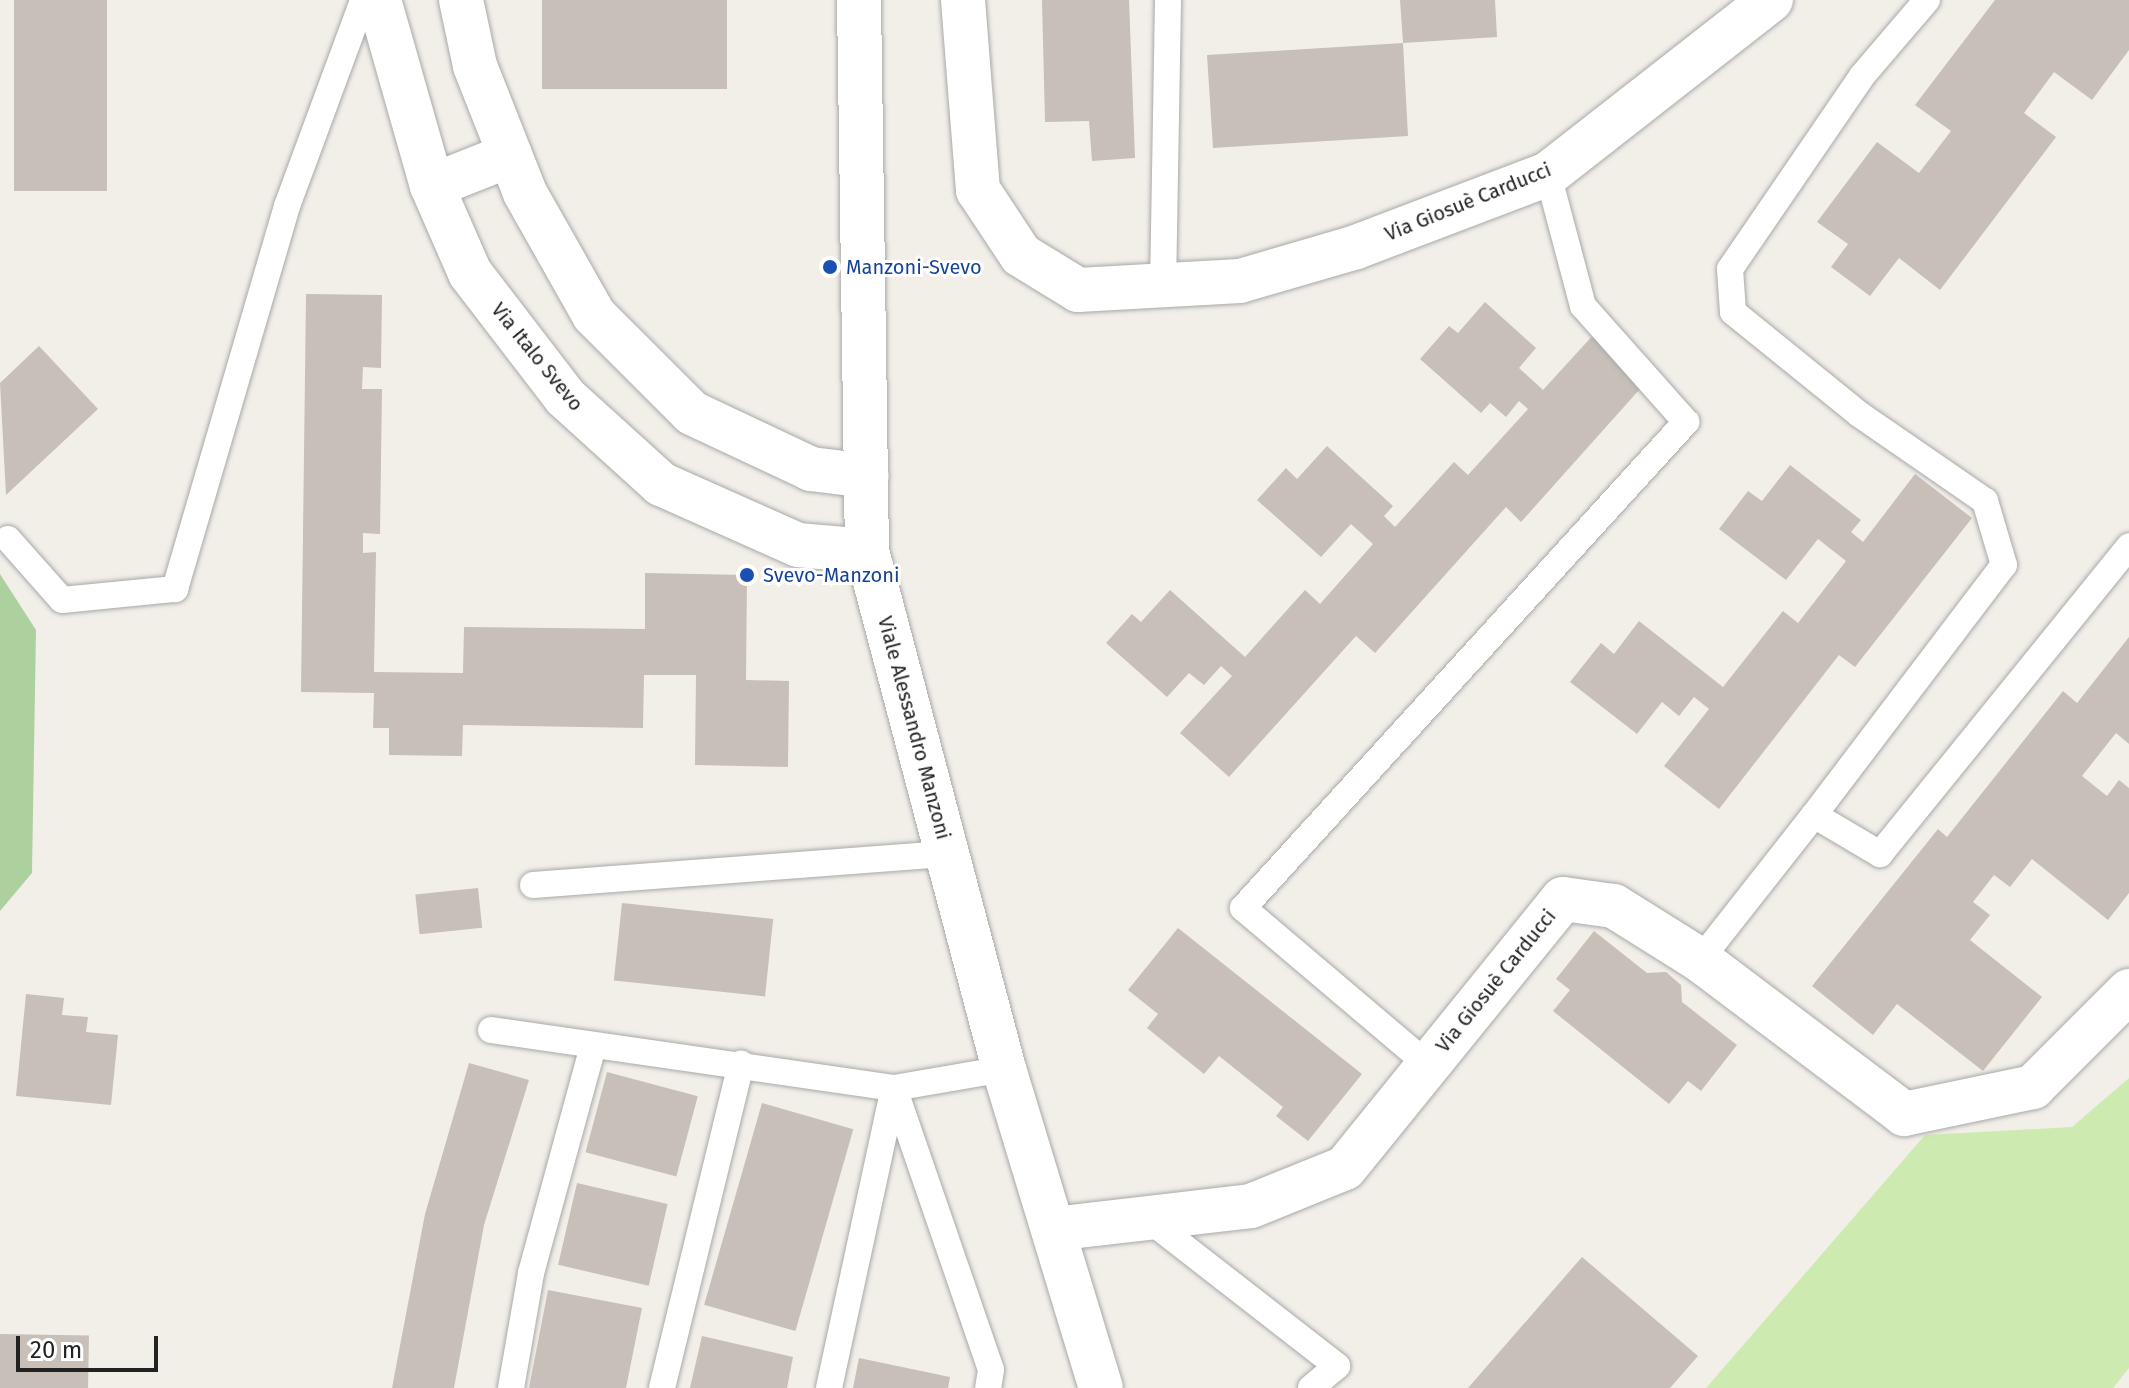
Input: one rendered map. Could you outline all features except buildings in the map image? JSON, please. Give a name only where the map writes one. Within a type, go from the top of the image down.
[{"type":"street","name":"Via Italo Svevo","points":[[379,0],[432,186],[470,273],[546,373],[661,484],[798,545],[867,551]]},
{"type":"street","points":[[461,0],[475,66],[510,155],[594,315],[692,413],[811,469],[867,476]]},
{"type":"street","name":"Viale Alessandro Manzoni","points":[[859,0],[867,551],[1004,1069],[1101,1388]]},
{"type":"street","name":"Via Giosuè Carducci","points":[[963,0],[978,190],[1021,255],[1078,290],[1163,288],[1240,281],[1356,247],[1548,174],[1771,0]]},
{"type":"street","points":[[432,186],[510,155]]},
{"type":"street","name":"Via Giosuè Carducci","points":[[1053,1229],[1140,1213],[1251,1206],[1345,1168],[1563,899],[1614,906],[1700,960],[1904,1114],[2033,1087],[2129,991]]},
{"type":"lane","points":[[8,539],[62,600],[175,589],[287,206],[363,0]]},
{"type":"lane","points":[[1163,288],[1168,0]]},
{"type":"lane","points":[[1700,960],[2004,565],[1985,501],[1859,414],[1733,312],[1730,269],[1862,76],[1927,0]]},
{"type":"lane","points":[[1427,1064],[1243,908],[1686,422],[1583,306],[1548,174]]},
{"type":"lane","points":[[1814,815],[1880,854],[2129,546]]},
{"type":"lane","points":[[533,885],[948,854]]},
{"type":"lane","points":[[491,1030],[593,1046],[741,1063],[894,1088],[1004,1069]]},
{"type":"lane","points":[[511,1388],[531,1273],[593,1046]]},
{"type":"lane","points":[[662,1388],[741,1063]]},
{"type":"lane","points":[[829,1388],[894,1088]]},
{"type":"lane","points":[[894,1088],[991,1370],[988,1388]]},
{"type":"lane","points":[[1140,1213],[1337,1366],[1311,1388]]},
{"type":"green space","points":[[0,574],[36,630],[32,873],[0,911]]},
{"type":"green space","points":[[2129,1078],[2129,1368],[2113,1388],[1706,1388],[1925,1135],[2072,1127]]},
{"type":"place","name":"Manzoni-Svevo","points":[[830,267]]},
{"type":"place","name":"Svevo-Manzoni","points":[[747,575]]}]
